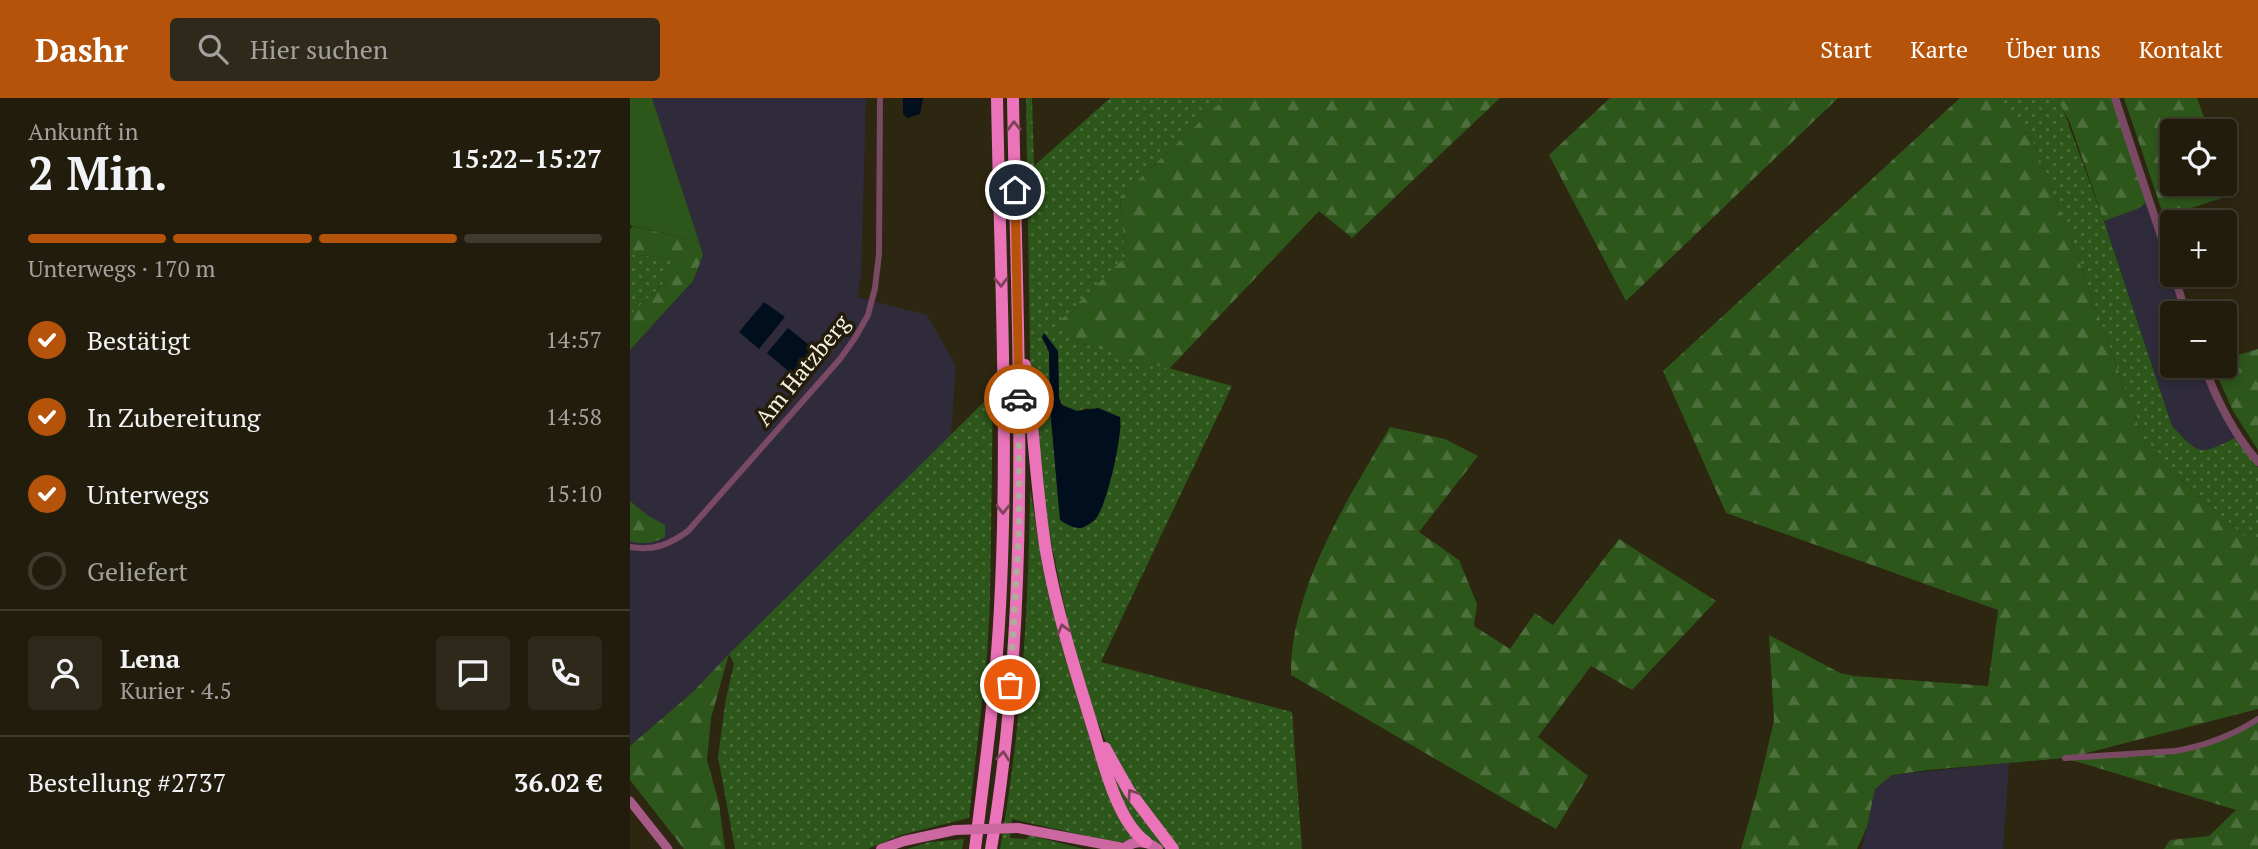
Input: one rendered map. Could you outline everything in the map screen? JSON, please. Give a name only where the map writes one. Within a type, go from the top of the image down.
[{"type":"highway","points":[[975,849],[992,714],[1000,607],[1003,438],[997,98]]},
{"type":"highway","points":[[991,849],[1006,724],[1016,605],[1019,451],[1013,98]]},
{"type":"highway","points":[[1017,316],[1045,548],[1063,631],[1110,783],[1132,827],[1152,846]]},
{"type":"highway","points":[[1082,694],[1115,767],[1144,813],[1173,849]]},
{"type":"main road","points":[[630,801],[668,849]]},
{"type":"main road","points":[[881,849],[955,830],[1018,828],[1123,849],[1135,842],[1152,846]]},
{"type":"main road","points":[[1067,837],[1089,849]]},
{"type":"street","name":"Am Hatzberg","points":[[630,547],[644,550],[660,547],[688,531],[840,359],[863,324],[872,302],[878,271],[880,98]]},
{"type":"street","points":[[2115,98],[2160,233]]},
{"type":"street","points":[[2209,378],[2225,414],[2258,462]]},
{"type":"street","points":[[2065,758],[2191,748],[2238,732],[2258,719]]},
{"type":"shaded area","points":[[652,98],[866,98],[861,277],[857,297],[927,315],[956,366],[951,435],[694,691],[630,746],[630,350],[693,281],[703,255]]},
{"type":"shaded area","points":[[2149,201],[2160,234],[2160,287],[2177,287],[2182,301],[2160,301],[2160,378],[2210,378],[2238,436],[2208,452],[2194,449],[2172,426],[2104,221],[2137,209]]},
{"type":"shaded area","points":[[2009,763],[2003,849],[1862,849],[1875,789],[1892,775]]},
{"type":"green space","points":[[630,98],[652,98],[699,242],[630,225]]},
{"type":"green space","points":[[1026,98],[1032,98],[1034,166],[1110,98],[1225,98],[1120,197],[1125,257],[1061,321],[1074,333],[1077,342],[1232,386],[1101,662],[1292,712],[1302,849],[1179,849],[1127,781],[1107,745],[1092,708],[1071,638],[1044,508],[1031,411]],"holes":[[[1042,337],[1058,351],[1059,398],[1062,405],[1077,411],[1088,408],[1121,426],[1102,508],[1060,520],[1050,407],[1049,352]]]},
{"type":"green space","points":[[1225,98],[1500,98],[1352,238],[1319,211],[1169,369],[1077,342],[1074,333],[1060,321],[1125,257],[1120,197]]},
{"type":"green space","points":[[1610,98],[1838,98],[1626,301],[1549,155]]},
{"type":"green space","points":[[1960,98],[1997,98],[2034,144],[2147,450],[2258,548],[2258,709],[2071,757],[2191,748],[2258,719],[2258,849],[2164,849],[2170,840],[2209,836],[2236,810],[2065,758],[1892,775],[1875,789],[1867,827],[1857,849],[1741,849],[1774,721],[1769,635],[1840,673],[1988,686],[1998,610],[1726,513],[1663,371]]},
{"type":"green space","points":[[1997,98],[2057,98],[2061,104],[2104,221],[2172,426],[2188,443],[2200,450],[2213,448],[2235,438],[2258,468],[2258,548],[2147,450],[2034,144]]},
{"type":"green space","points":[[2057,98],[2115,98],[2149,201],[2137,209],[2104,221],[2070,123]]},
{"type":"green space","points":[[2124,98],[2197,98],[2205,119],[2160,119],[2160,196],[2228,196],[2185,210],[2162,210]]},
{"type":"green space","points":[[633,226],[699,242],[703,255],[693,281],[630,350],[630,315],[662,285],[676,261],[630,254],[630,229]]},
{"type":"green space","points":[[630,254],[674,259],[676,262],[662,285],[630,315]]},
{"type":"green space","points":[[2258,349],[2258,450],[2233,411],[2218,378],[2237,378],[2237,355]]},
{"type":"green space","points":[[993,393],[987,657],[969,818],[901,835],[868,849],[735,849],[718,757],[726,698],[734,664],[729,654]]},
{"type":"green space","points":[[1390,427],[1445,439],[1478,456],[1419,532],[1459,560],[1477,604],[1474,626],[1510,649],[1535,613],[1553,625],[1619,539],[1716,601],[1632,690],[1591,666],[1538,737],[1588,776],[1556,829],[1291,675],[1293,643],[1311,578],[1340,514]]},
{"type":"green space","points":[[1030,487],[1038,539],[1061,643],[1094,753],[1132,837],[1130,840],[1118,843],[1012,819],[1010,838],[1027,839],[1029,835],[1084,849],[1000,849],[1023,669]]},
{"type":"green space","points":[[630,501],[665,525],[665,537],[648,543],[630,541]]},
{"type":"green space","points":[[729,654],[711,718],[707,760],[719,803],[725,849],[684,849],[630,780],[630,746],[694,691]]},
{"type":"green space","points":[[1109,770],[1169,849],[1159,847],[1140,830]]},
{"type":"green space","points":[[964,839],[962,849],[907,849],[929,842]]},
{"type":"water","points":[[903,98],[923,98],[920,114],[907,118],[903,114]]},
{"type":"water","points":[[764,302],[785,317],[759,349],[739,332]]},
{"type":"water","points":[[788,328],[814,349],[793,375],[767,353]]},
{"type":"water","points":[[1044,333],[1058,351],[1059,398],[1062,405],[1077,411],[1098,408],[1120,417],[1117,454],[1104,501],[1095,520],[1081,528],[1072,527],[1060,520],[1050,407],[1049,352],[1042,337]]},
{"type":"way so far","points":[[1010,685],[1019,532],[1019,399]]},
{"type":"route","points":[[1015,190],[1019,399]]}]
